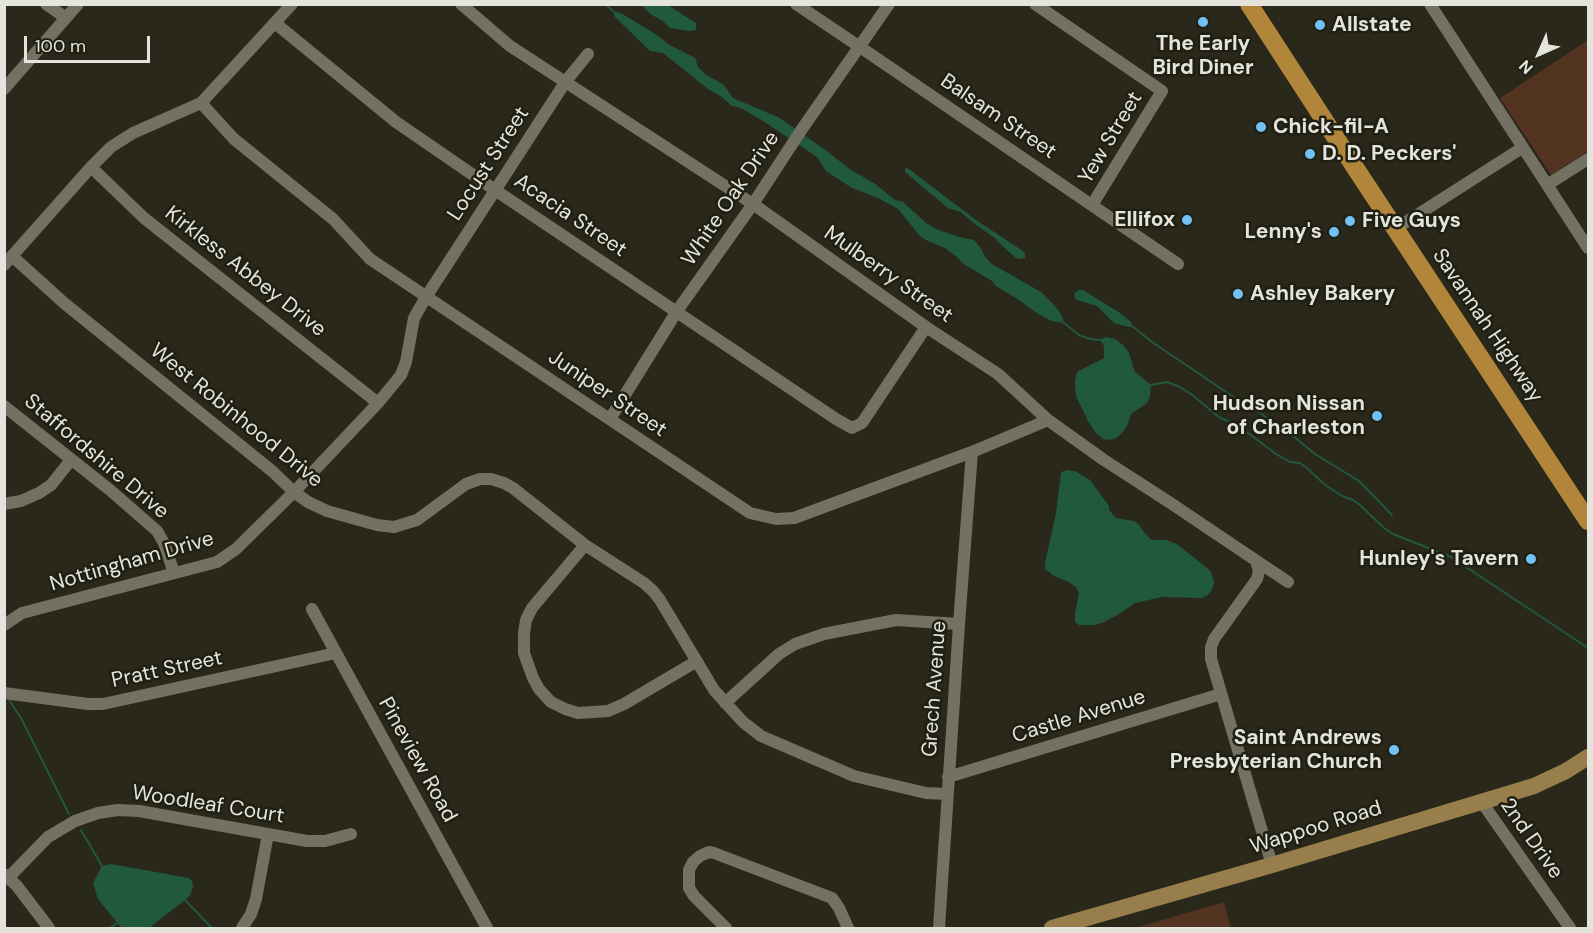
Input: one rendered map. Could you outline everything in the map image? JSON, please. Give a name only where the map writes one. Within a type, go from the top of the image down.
[{"type":"highway","name":"Savannah Highway","points":[[1250,4],[1588,521]]},
{"type":"main road","name":"Wappoo Road","points":[[1052,928],[1272,865],[1533,786],[1566,771],[1588,757]]},
{"type":"street","points":[[46,4],[66,18]]},
{"type":"street","points":[[4,89],[78,4]]},
{"type":"street","points":[[8,260],[111,147],[133,133],[201,103],[291,4]]},
{"type":"street","name":"Mulberry Street","points":[[461,4],[510,46],[753,204],[926,327],[998,374],[1048,420],[1104,460],[1288,582]]},
{"type":"street","name":"Balsam Street","points":[[796,4],[1178,264]]},
{"type":"street","name":"White Oak Drive","points":[[610,419],[677,311],[889,4]]},
{"type":"street","name":"Yew Street","points":[[1035,4],[1162,91],[1092,206]]},
{"type":"street","points":[[1430,4],[1588,248]]},
{"type":"street","name":"Acacia Street","points":[[275,23],[396,122],[852,428],[862,423],[926,327]]},
{"type":"street","name":"Locust Street","points":[[426,297],[566,81],[588,54]]},
{"type":"street","name":"Juniper Street","points":[[201,103],[234,139],[333,219],[370,259],[750,513],[776,519],[794,518],[972,452],[1048,420]]},
{"type":"street","points":[[1395,228],[1522,148]]},
{"type":"street","points":[[1547,185],[1588,159]]},
{"type":"street","name":"Kirkless Abbey Drive","points":[[91,167],[144,218],[378,403]]},
{"type":"street","name":"West Robinhood Drive","points":[[8,260],[272,471],[294,492],[327,511],[377,525],[394,527],[417,520],[466,484],[480,479],[491,479],[513,488],[585,545],[653,591],[714,690],[743,722],[761,736],[854,776],[926,793],[947,794]]},
{"type":"street","name":"Nottingham Drive","points":[[5,625],[22,613],[217,562],[237,549],[378,403],[401,375],[406,362],[414,318],[426,297]]},
{"type":"street","name":"Staffordshire Drive","points":[[4,406],[110,490],[157,531],[164,543],[174,573]]},
{"type":"street","name":"Grech Avenue","points":[[939,928],[972,452]]},
{"type":"street","points":[[4,504],[21,501],[39,493],[51,485],[71,460]]},
{"type":"street","points":[[585,545],[532,608],[525,620],[524,653],[536,684],[551,702],[578,713],[608,711],[697,661]]},
{"type":"street","points":[[1256,561],[1259,571],[1257,579],[1214,639],[1211,659],[1272,865]]},
{"type":"street","name":"Pineview Road","points":[[312,609],[488,928]]},
{"type":"street","points":[[725,703],[779,654],[795,644],[824,634],[896,620],[959,624]]},
{"type":"street","name":"Pratt Street","points":[[4,693],[103,704],[336,653]]},
{"type":"street","name":"Castle Avenue","points":[[948,777],[1221,694]]},
{"type":"street","name":"2nd Drive","points":[[1481,801],[1570,928]]},
{"type":"street","name":"Woodleaf Court","points":[[7,875],[48,837],[75,821],[98,813],[118,810],[139,810],[307,841],[325,841],[351,834]]},
{"type":"street","points":[[243,928],[256,898],[268,834]]},
{"type":"street","points":[[726,928],[693,896],[689,888],[689,870],[693,862],[709,852],[832,898],[848,928]]},
{"type":"street","points":[[7,875],[49,928]]},
{"type":"shaded area","points":[[642,5],[668,5],[696,23],[696,30],[670,28],[650,14]]},
{"type":"shaded area","points":[[613,11],[629,18],[668,44],[695,58],[698,67],[724,85],[733,98],[780,118],[851,170],[874,183],[895,200],[903,202],[926,223],[938,230],[974,240],[992,264],[1041,292],[1055,306],[1064,323],[1052,321],[1038,314],[962,263],[945,248],[920,236],[898,209],[852,188],[826,171],[817,157],[763,121],[741,108],[732,106],[663,53],[650,51],[615,17]]},
{"type":"shaded area","points":[[1588,40],[1588,151],[1551,175],[1500,98]]},
{"type":"shaded area","points":[[905,168],[1023,251],[1025,258],[1016,258],[995,238],[961,212],[948,208],[905,172]]},
{"type":"shaded area","points":[[1083,290],[1120,313],[1131,322],[1132,326],[1114,323],[1097,306],[1077,300],[1074,294]]},
{"type":"shaded area","points":[[1106,337],[1115,339],[1123,345],[1129,353],[1135,372],[1151,385],[1147,403],[1131,414],[1121,434],[1110,440],[1103,439],[1096,433],[1088,421],[1076,396],[1075,381],[1077,372],[1104,358],[1104,346],[1100,340]]},
{"type":"shaded area","points":[[1075,471],[1090,480],[1116,518],[1134,521],[1152,540],[1166,540],[1177,544],[1207,568],[1211,572],[1214,583],[1208,595],[1202,598],[1162,597],[1135,603],[1102,623],[1079,625],[1075,622],[1079,593],[1076,587],[1045,569],[1061,472]]},
{"type":"shaded area","points":[[111,864],[189,878],[193,886],[190,896],[149,928],[123,928],[98,899],[93,883],[102,866]]},
{"type":"shaded area","points":[[1224,902],[1231,928],[1138,928],[1138,927]]},
{"type":"waterway","points":[[605,4],[613,11]]},
{"type":"waterway","points":[[1064,323],[1079,335],[1100,340]]},
{"type":"waterway","points":[[1132,326],[1152,342],[1262,414],[1315,454],[1359,481],[1392,515]]},
{"type":"waterway","points":[[1151,385],[1167,382],[1178,386],[1219,417],[1240,427],[1276,454],[1290,462],[1300,463],[1324,484],[1360,505],[1393,534],[1451,557],[1588,648]]},
{"type":"waterway","points":[[9,700],[21,718],[69,814]]},
{"type":"waterway","points":[[81,830],[102,866]]},
{"type":"waterway","points":[[185,900],[212,928]]},
{"type":"waterway","points":[[110,928],[117,923]]},
{"type":"place","name":"The Early Bird Diner","points":[[1203,22]]},
{"type":"place","name":"Allstate","points":[[1320,25]]},
{"type":"place","name":"Chick-fil-A","points":[[1261,127]]},
{"type":"place","name":"D. D. Peckers'","points":[[1310,154]]},
{"type":"place","name":"Ellifox","points":[[1187,220]]},
{"type":"place","name":"Five Guys","points":[[1350,221]]},
{"type":"place","name":"Lenny's","points":[[1334,232]]},
{"type":"place","name":"Ashley Bakery","points":[[1238,294]]},
{"type":"place","name":"Hudson Nissan of Charleston","points":[[1377,416]]},
{"type":"place","name":"Hunley's Tavern","points":[[1531,559]]},
{"type":"place","name":"Saint Andrews Presbyterian Church","points":[[1394,750]]}]
